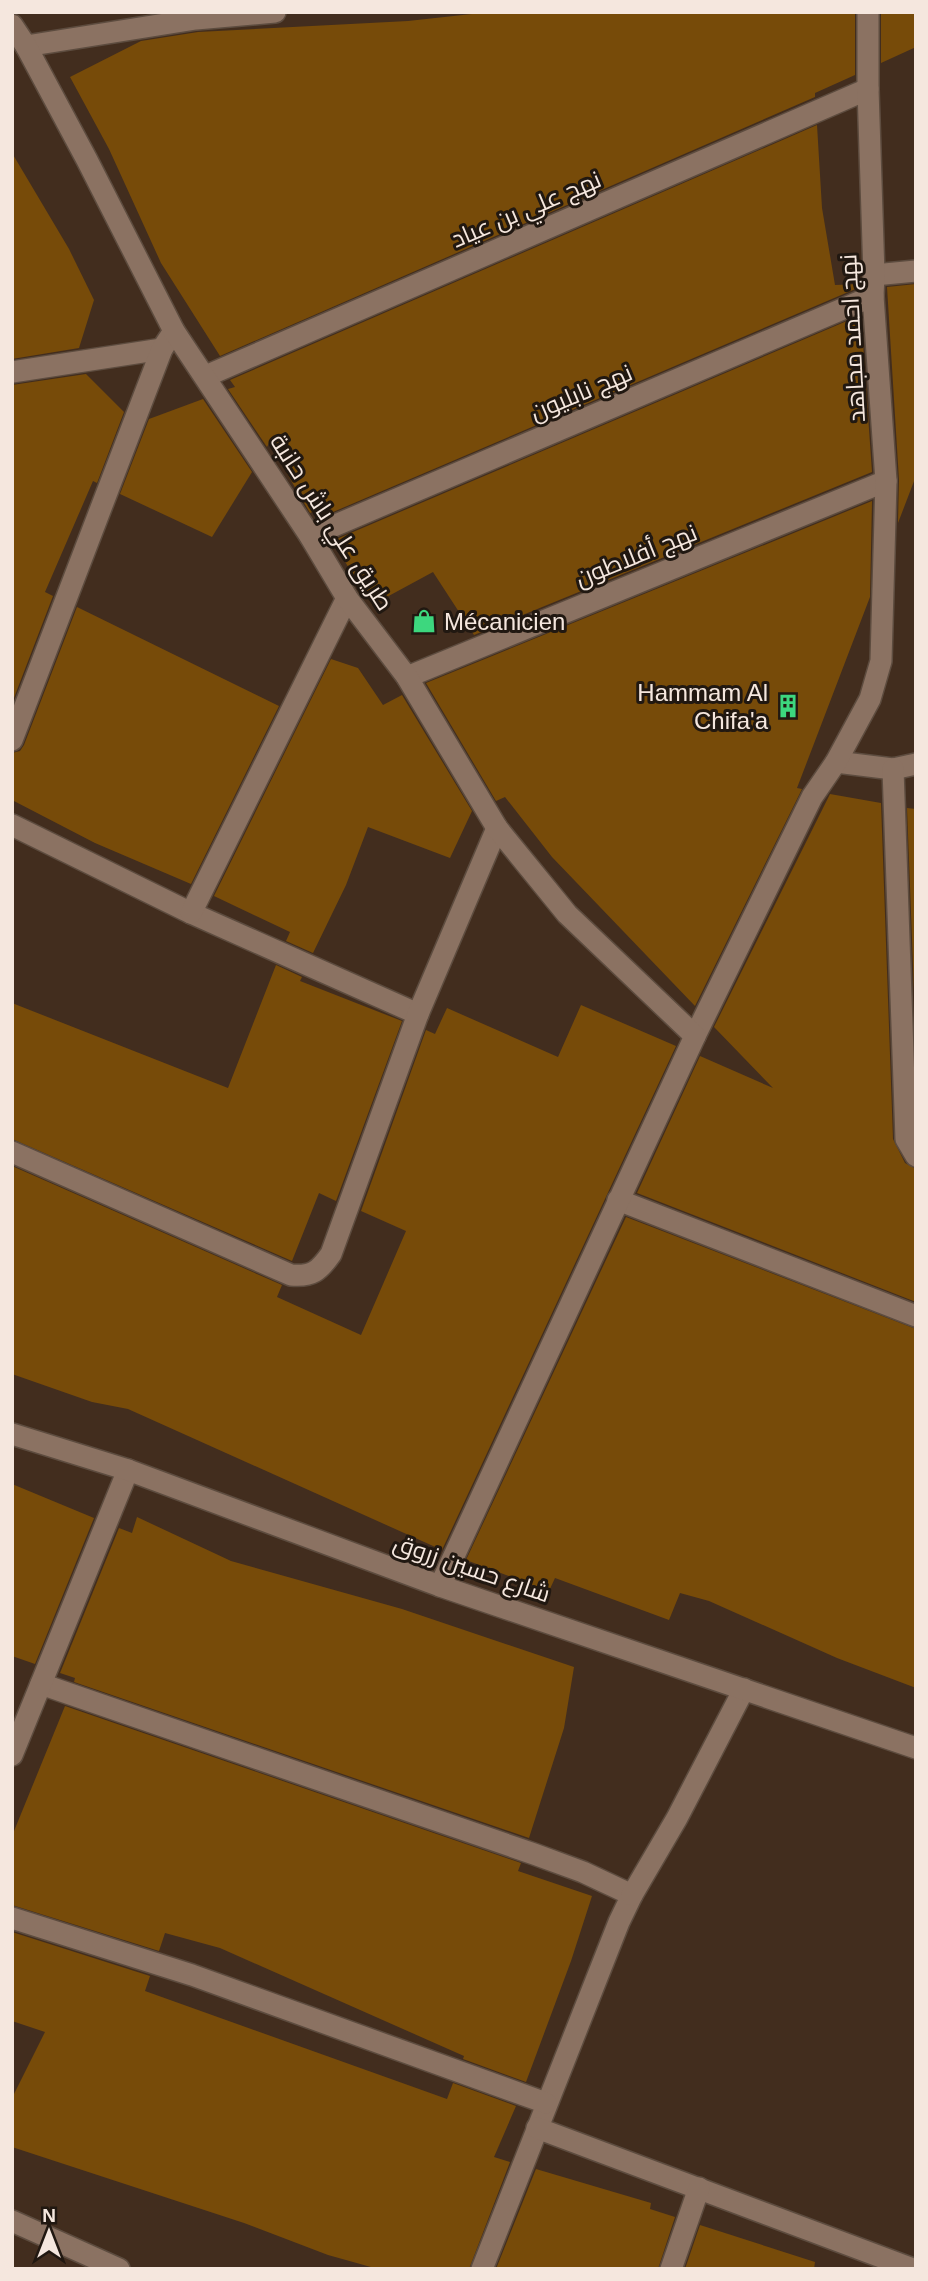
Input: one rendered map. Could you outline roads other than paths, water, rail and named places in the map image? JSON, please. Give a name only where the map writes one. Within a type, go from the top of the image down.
[{"type":"street","points":[[26,46],[196,19],[275,12]]},
{"type":"street","name":"نهج احمد مجاهد","points":[[440,1586],[695,1036],[812,797],[870,699],[881,661],[886,481],[874,286],[868,12]]},
{"type":"street","name":"طريق علي باش حانبة","points":[[12,25],[87,160],[174,331],[310,536],[347,598],[407,677],[497,828],[567,914],[695,1036]]},
{"type":"street","name":"نهج علي بن عياد","points":[[206,376],[868,89]]},
{"type":"street","name":"نهج نابليون","points":[[310,536],[874,286],[916,271]]},
{"type":"street","points":[[12,740],[162,349],[174,331]]},
{"type":"street","points":[[12,372],[162,349]]},
{"type":"street","name":"نهج أفلاطون","points":[[407,677],[886,481]]},
{"type":"street","points":[[191,913],[347,598]]},
{"type":"street","points":[[835,762],[893,768],[916,764]]},
{"type":"street","points":[[893,768],[906,1139],[916,1156]]},
{"type":"street","points":[[12,825],[191,913],[418,1014]]},
{"type":"street","points":[[12,1152],[290,1275],[306,1276],[319,1272],[331,1254],[418,1014],[497,828]]},
{"type":"street","points":[[618,1200],[916,1316]]},
{"type":"street","name":"شارع حسين زروق","points":[[12,1434],[128,1471],[440,1586],[916,1748]]},
{"type":"street","points":[[12,1755],[128,1471]]},
{"type":"street","points":[[41,1684],[547,1858],[583,1871],[632,1895]]},
{"type":"street","points":[[482,2269],[619,1922],[744,1689]]},
{"type":"street","points":[[12,1918],[191,1975],[546,2103]]},
{"type":"street","points":[[537,2128],[913,2269]]},
{"type":"street","points":[[671,2269],[699,2188]]},
{"type":"street","points":[[12,2221],[117,2268]]},
{"type":"place","name":"Mécanicien","points":[[424,621]]},
{"type":"place","name":"Hammam Al Chifa'a","points":[[788,706]]}]
